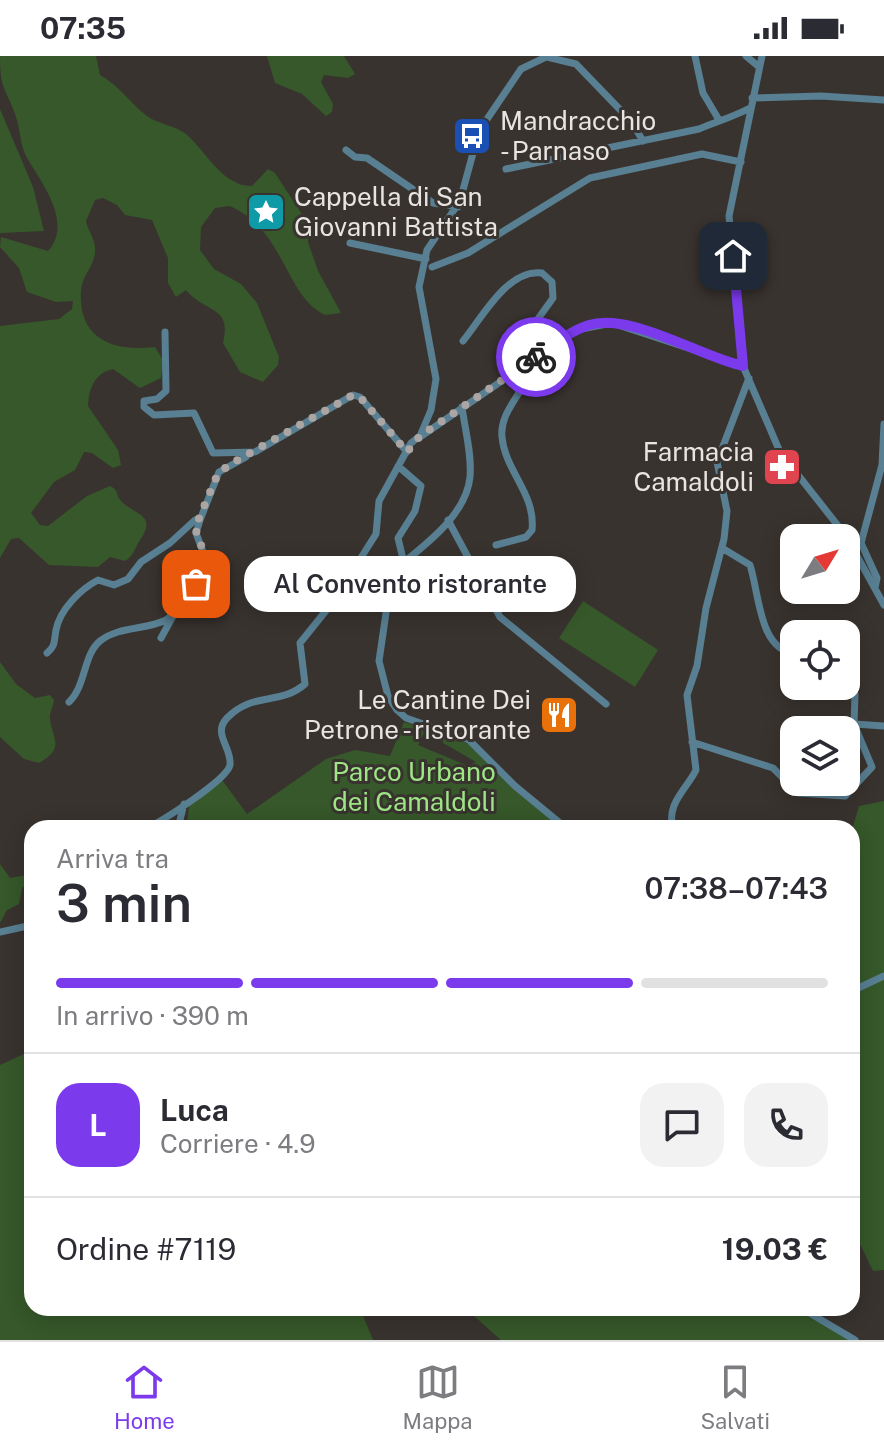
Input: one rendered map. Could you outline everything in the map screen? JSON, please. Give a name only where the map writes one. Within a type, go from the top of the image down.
[{"type":"street","points":[[420,436],[436,386],[419,287],[427,250],[458,207],[479,131],[521,69],[547,56],[576,64],[631,121],[643,141]]},
{"type":"street","points":[[695,56],[703,93],[719,120]]},
{"type":"street","points":[[746,56],[758,66]]},
{"type":"street","points":[[762,56],[729,216],[743,366],[780,452],[846,536],[884,605]]},
{"type":"street","points":[[752,98],[812,96],[884,100]]},
{"type":"street","points":[[506,169],[699,129],[719,120],[734,118],[750,108]]},
{"type":"street","points":[[346,150],[355,157],[367,158],[433,203],[458,207]]},
{"type":"street","points":[[432,267],[468,253],[590,178],[702,154],[741,162]]},
{"type":"street","points":[[350,243],[426,259]]},
{"type":"street","points":[[463,341],[514,280],[529,272],[542,273],[552,282],[554,292],[522,341],[531,360],[522,390],[504,416],[502,426],[509,459],[531,506],[532,530],[526,537],[496,545]]},
{"type":"street","points":[[165,820],[226,773],[230,762],[221,732],[225,720],[254,699],[288,696],[305,684],[300,643],[326,612],[376,534],[379,501],[398,466],[420,436],[576,330],[603,322],[665,338],[743,366]]},
{"type":"street","points":[[165,332],[166,391],[157,399],[144,401],[146,412],[162,416],[194,413],[213,453],[255,452]]},
{"type":"street","points":[[671,820],[676,799],[696,770],[687,695],[697,666],[727,511],[717,462],[749,378]]},
{"type":"street","points":[[69,702],[81,687],[101,641],[115,633],[167,620],[208,565],[196,533],[219,472],[353,395],[360,397],[407,452]]},
{"type":"street","points":[[462,407],[470,473],[467,491],[433,539],[403,559],[392,572],[379,661],[388,696],[397,710],[406,718],[469,740],[515,786],[556,820]]},
{"type":"street","points":[[875,588],[876,575],[861,543],[884,459],[884,424]]},
{"type":"street","points":[[398,466],[421,486],[415,511],[398,538],[403,559]]},
{"type":"street","points":[[47,653],[55,644],[56,628],[81,591],[98,580],[114,585],[122,583],[141,562],[170,543],[195,520],[200,520]]},
{"type":"street","points":[[448,520],[500,617],[606,704]]},
{"type":"street","points":[[722,548],[750,565],[772,642],[780,649]]},
{"type":"street","points":[[359,561],[367,578],[392,572]]},
{"type":"street","points":[[161,638],[175,610]]},
{"type":"street","points":[[860,724],[884,726]]},
{"type":"street","points":[[860,738],[872,767],[860,780]]},
{"type":"street","points":[[692,742],[773,768],[780,775]]},
{"type":"street","points":[[180,820],[184,804]]},
{"type":"street","points":[[0,932],[24,926]]},
{"type":"street","points":[[860,987],[884,976]]},
{"type":"street","points":[[814,1316],[855,1340]]},
{"type":"green space","points":[[0,56],[96,56],[100,75],[147,116],[186,134],[232,181],[252,186],[268,169],[275,173],[309,225],[308,242],[318,271],[341,313],[325,315],[312,306],[274,246],[248,217],[230,206],[215,208],[201,227],[200,250],[214,269],[241,284],[257,303],[279,357],[278,365],[263,382],[240,372],[223,343],[225,331],[221,316],[186,290],[176,297],[168,283],[168,258],[152,220],[125,215],[117,205],[103,198],[95,200],[86,221],[95,251],[81,291],[86,321],[92,332],[102,339],[126,347],[155,347],[163,360],[161,378],[140,388],[113,369],[97,378],[91,388],[88,406],[118,450],[121,465],[113,468],[92,453],[84,452],[75,470],[54,482],[31,513],[40,525],[48,526],[87,496],[110,486],[113,488],[126,506],[145,520],[145,531],[128,559],[110,557],[98,567],[49,565],[19,538],[11,539],[0,558],[0,326],[59,319],[72,309],[73,301],[56,302],[27,292],[19,268],[0,247],[1,237],[48,251],[58,227],[52,202],[24,151],[17,119],[2,82]]},
{"type":"green space","points":[[267,56],[344,56],[355,74],[348,78],[324,75],[321,82],[333,104],[332,112],[326,116],[302,94],[275,83]]},
{"type":"green space","points":[[0,109],[33,187],[44,231],[0,233]]},
{"type":"green space","points":[[583,601],[658,650],[635,687],[559,638]]},
{"type":"green space","points":[[0,662],[16,684],[35,698],[50,695],[54,700],[50,717],[55,748],[39,763],[24,759],[0,737]]},
{"type":"green space","name":"Parco Urbano dei Camaldoli","points":[[404,722],[426,729],[418,745],[468,766],[476,762],[443,743],[443,734],[473,746],[515,790],[551,820],[188,820],[189,804],[222,780],[247,814],[326,759],[355,750],[390,756]]},
{"type":"green space","points":[[884,801],[884,1270],[873,1271],[860,1244],[860,820],[855,820],[859,806]]},
{"type":"green space","points":[[0,864],[10,878],[24,875],[24,887],[19,904],[7,910],[0,923]]},
{"type":"green space","points":[[24,1054],[24,1316],[363,1316],[373,1340],[0,1340],[0,1065]]},
{"type":"green space","points":[[474,1316],[807,1316],[852,1340],[501,1340]]},
{"type":"way so far","points":[[196,584],[208,565],[195,528],[219,472],[227,466],[353,395],[360,397],[407,452],[420,436],[536,357]]},
{"type":"place","name":"Mandracchio - Parnaso","points":[[472,136]]},
{"type":"place","name":"Cappella di San Giovanni Battista","points":[[266,212]]},
{"type":"place","name":"Farmacia Camaldoli","points":[[782,467]]},
{"type":"place","name":"Al Convento ristorante","points":[[196,584]]},
{"type":"place","name":"Le Cantine Dei Petrone - ristorante","points":[[559,715]]},
{"type":"route","points":[[536,357],[576,330],[603,322],[665,338],[743,366],[733,256]]}]
